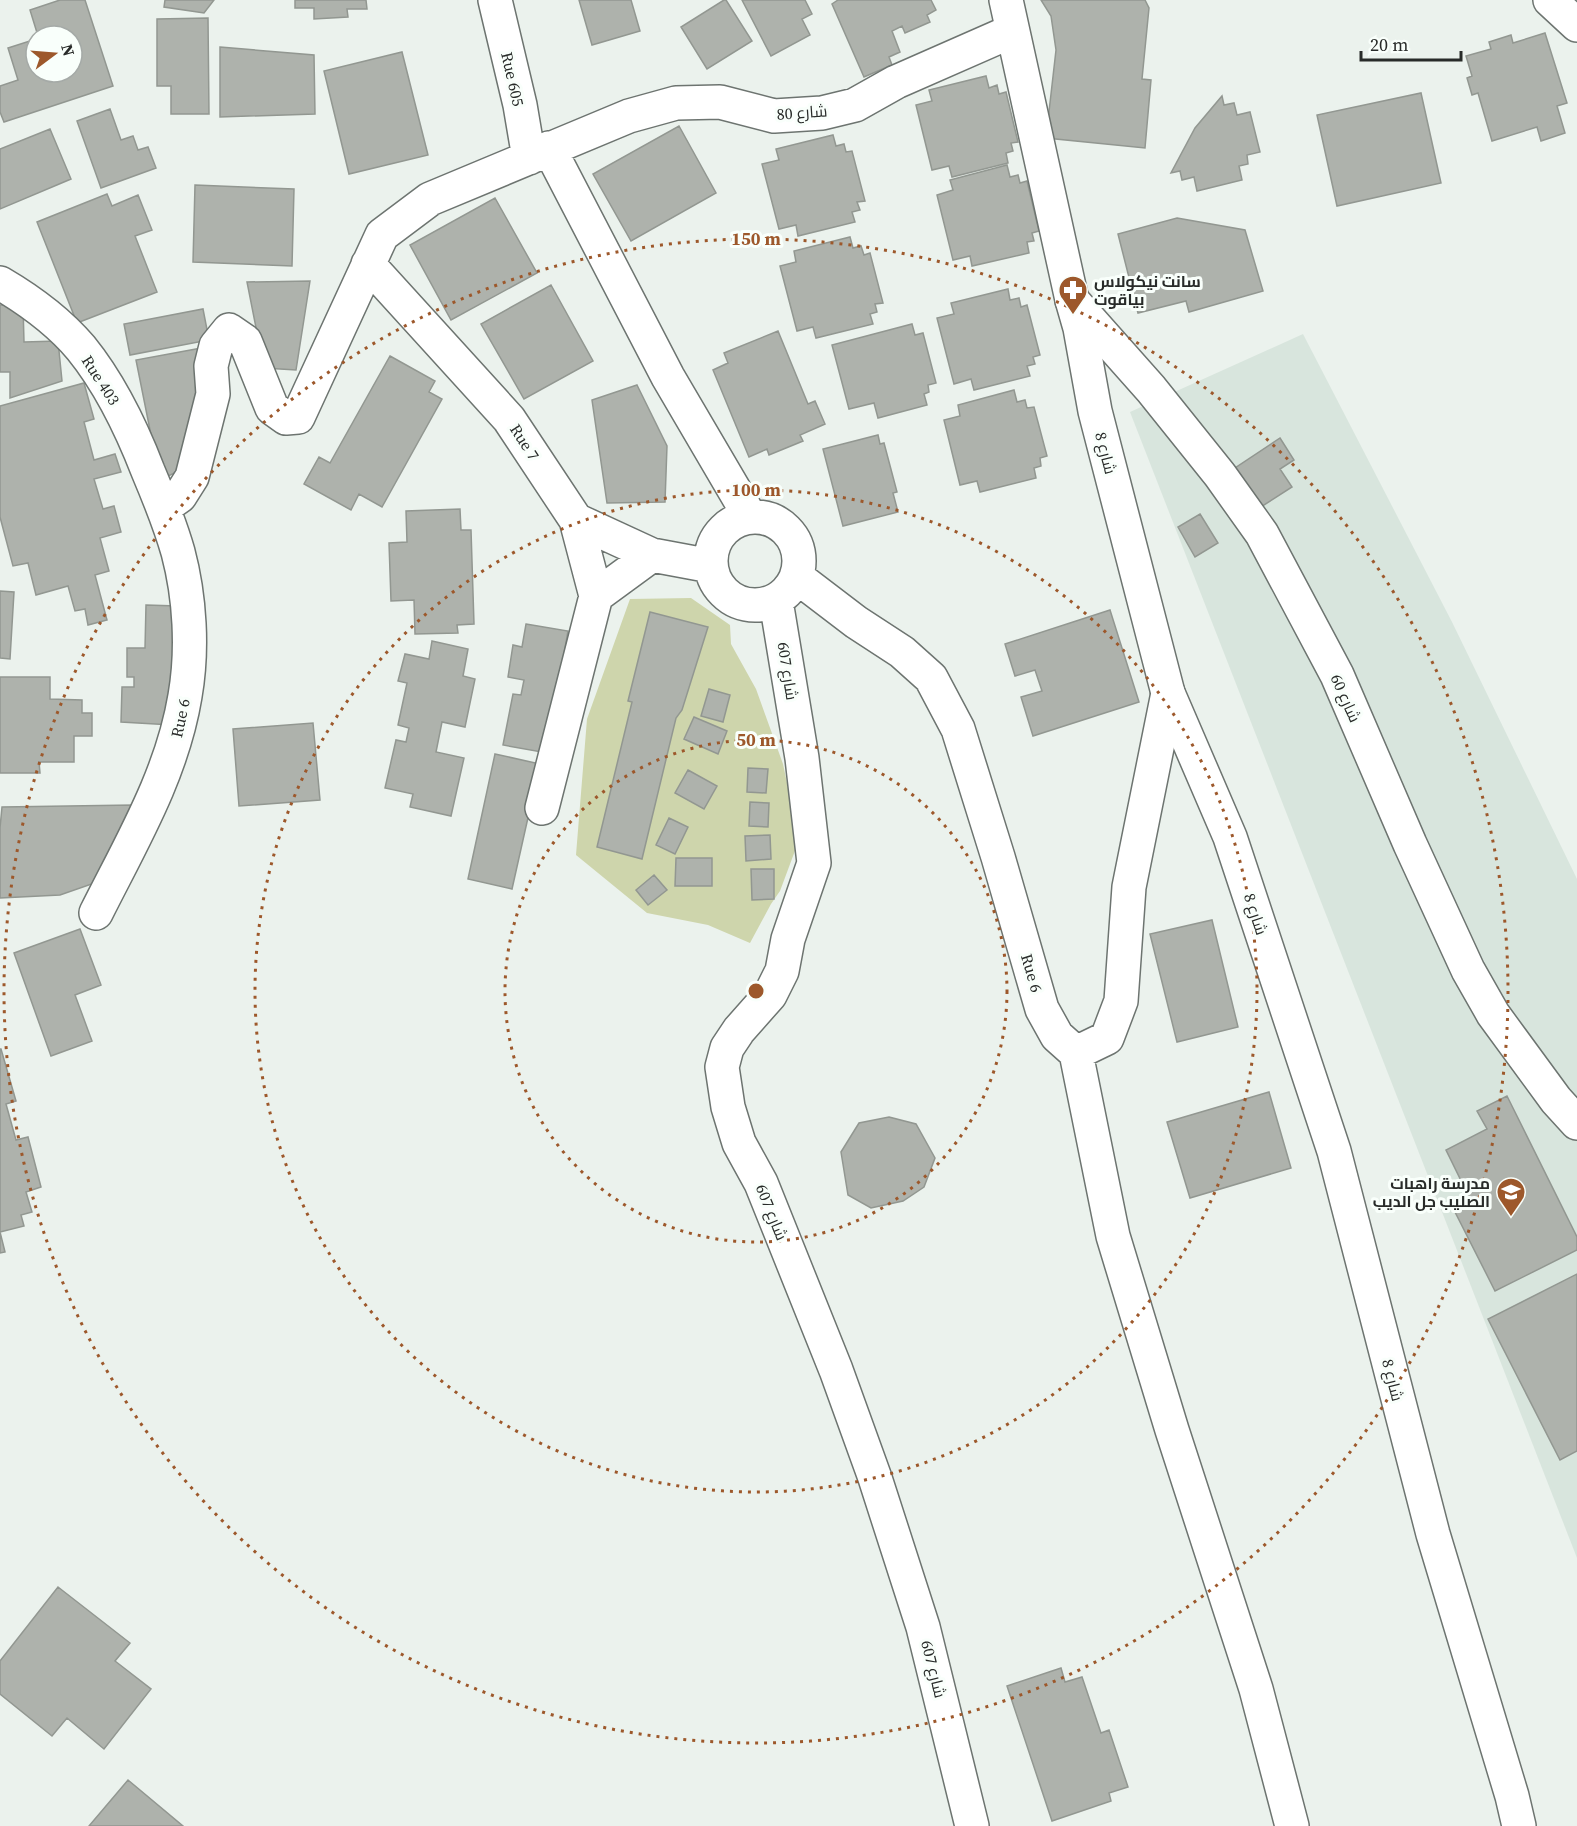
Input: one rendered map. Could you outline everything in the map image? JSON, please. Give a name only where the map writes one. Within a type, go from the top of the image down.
[{"type":"street","name":"Rue 605","points":[[495,0],[520,105],[539,153],[749,515]]},
{"type":"street","points":[[1550,0],[1577,25]]},
{"type":"street","name":"شارع 80","points":[[163,508],[180,496],[192,477],[213,394],[211,366],[216,346],[229,330],[244,341],[272,408],[286,418],[298,417],[382,236],[430,199],[629,116],[676,103],[720,102],[774,116],[822,112],[855,105],[1009,16]]},
{"type":"street","name":"شارع 8","points":[[1009,16],[1080,328],[1095,411],[1168,693],[1230,837],[1334,1151],[1433,1534],[1519,1826]]},
{"type":"street","name":"Rue 7","points":[[368,264],[509,418],[576,520]]},
{"type":"street","name":"Rue 403","points":[[0,282],[51,319],[79,347],[110,387],[133,433],[163,508]]},
{"type":"street","name":"شارع 60","points":[[1072,300],[1151,389],[1220,475],[1262,534],[1337,675],[1410,844],[1468,970],[1493,1014],[1556,1100],[1577,1123]]},
{"type":"street","name":"Rue 6","points":[[96,913],[160,786],[175,742],[186,695],[189,647],[187,600],[178,553],[163,508]]},
{"type":"street","points":[[749,515],[771,518],[790,532],[800,553],[797,577],[789,591],[776,601],[759,605],[743,604],[727,596],[716,583],[711,566],[713,543],[727,525],[749,515]]},
{"type":"street","points":[[576,520],[652,555],[711,566]]},
{"type":"street","points":[[542,808],[596,596],[576,520]]},
{"type":"street","points":[[596,596],[652,555]]},
{"type":"street","name":"Rue 6","points":[[797,577],[856,622],[902,652],[931,678],[958,729],[1042,1009],[1057,1036],[1077,1053]]},
{"type":"street","name":"شارع 607","points":[[776,601],[802,758],[814,863],[788,939],[782,971],[770,995],[727,1047],[722,1067],[728,1107],[739,1143],[761,1183],[836,1370],[875,1478],[923,1627],[972,1826]]},
{"type":"street","points":[[1168,693],[1129,887],[1122,1000],[1107,1038],[1077,1053],[1113,1236],[1172,1430],[1256,1689],[1292,1826]]},
{"type":"shaded area","name":"مدرسة راهبات الصليب جل الديب","points":[[1303,334],[1452,622],[1577,879],[1577,1558],[1130,412]]},
{"type":"green space","points":[[691,598],[730,625],[731,644],[756,689],[783,764],[799,840],[780,891],[750,943],[708,925],[647,913],[576,855],[587,719],[630,599]]},
{"type":"building","points":[[60,0],[85,0],[113,86],[4,122],[0,112],[0,86],[18,80],[8,48],[24,43],[24,84],[84,84],[84,24],[34,24],[30,10]]},
{"type":"building","points":[[165,0],[214,0],[204,13],[164,7]]},
{"type":"building","points":[[295,0],[366,0],[367,9],[347,9],[348,17],[314,19],[314,8],[295,8]]},
{"type":"building","points":[[579,0],[631,0],[640,31],[592,45]]},
{"type":"building","points":[[724,0],[752,41],[707,69],[681,27]]},
{"type":"building","points":[[742,0],[805,0],[812,14],[802,19],[810,35],[771,56]]},
{"type":"building","points":[[838,0],[931,0],[936,10],[927,15],[930,22],[905,33],[902,26],[892,31],[900,52],[889,57],[892,65],[864,77],[832,4]]},
{"type":"building","points":[[1041,0],[1145,0],[1149,8],[1142,79],[1151,80],[1145,148],[1046,138],[1056,50],[1051,16]]},
{"type":"building","points":[[208,18],[209,114],[171,114],[171,86],[157,86],[157,19]]},
{"type":"building","points":[[1545,33],[1567,103],[1557,106],[1565,133],[1541,141],[1537,127],[1492,141],[1478,93],[1472,95],[1467,78],[1472,76],[1466,56],[1491,49],[1489,42],[1511,35],[1513,43]]},
{"type":"building","points":[[220,47],[314,55],[315,114],[220,117]]},
{"type":"building","points":[[402,52],[428,155],[349,174],[324,71]]},
{"type":"building","points":[[986,76],[989,88],[997,85],[999,94],[1006,92],[1018,142],[1011,143],[1013,151],[1006,153],[1008,163],[952,177],[949,166],[932,170],[916,105],[932,101],[929,90]]},
{"type":"building","points":[[1421,93],[1441,183],[1337,206],[1317,115]]},
{"type":"building","points":[[1222,96],[1224,105],[1234,103],[1237,115],[1250,112],[1260,152],[1247,155],[1248,164],[1239,166],[1242,180],[1197,191],[1194,177],[1182,180],[1180,171],[1171,173],[1195,128]]},
{"type":"building","points":[[110,109],[121,140],[133,136],[138,150],[148,147],[156,168],[101,188],[77,121]]},
{"type":"building","points":[[679,126],[716,193],[631,241],[593,174]]},
{"type":"building","points":[[50,129],[71,179],[0,209],[0,149]]},
{"type":"building","points":[[833,135],[836,146],[844,144],[846,152],[852,151],[865,201],[857,202],[860,210],[852,212],[855,222],[798,236],[796,225],[779,229],[762,164],[779,160],[776,149]]},
{"type":"building","points":[[1007,165],[1010,177],[1018,175],[1020,183],[1027,181],[1039,231],[1032,233],[1034,241],[1027,242],[1029,253],[972,266],[970,256],[953,260],[937,195],[953,190],[950,180]]},
{"type":"building","points":[[195,185],[294,189],[292,266],[193,262]]},
{"type":"building","points":[[107,194],[112,206],[138,195],[152,230],[135,236],[157,292],[77,323],[37,222]]},
{"type":"building","points":[[495,198],[537,273],[451,320],[410,245]]},
{"type":"building","points":[[1177,218],[1245,230],[1263,291],[1189,312],[1186,301],[1138,313],[1118,234]]},
{"type":"building","points":[[850,237],[853,248],[861,246],[864,255],[870,253],[883,303],[875,304],[877,312],[870,314],[873,324],[816,338],[813,327],[797,331],[780,266],[796,262],[794,251]]},
{"type":"building","points":[[310,281],[296,370],[264,368],[247,282]]},
{"type":"building","points":[[551,285],[593,361],[524,399],[481,324]]},
{"type":"building","points":[[1008,289],[1010,300],[1019,298],[1021,307],[1027,305],[1040,355],[1033,357],[1035,364],[1027,366],[1030,376],[974,390],[971,379],[954,384],[937,318],[954,314],[951,303]]},
{"type":"building","points":[[0,305],[23,305],[24,342],[58,341],[62,381],[10,398],[10,372],[0,372]]},
{"type":"building","points":[[203,309],[209,340],[130,355],[124,324]]},
{"type":"building","points":[[912,324],[915,335],[923,333],[936,383],[928,385],[929,392],[924,394],[927,405],[878,418],[874,403],[849,409],[832,345]]},
{"type":"building","points":[[778,331],[808,404],[815,401],[825,424],[800,435],[803,441],[769,455],[767,449],[749,457],[713,370],[728,363],[724,353]]},
{"type":"building","points":[[207,347],[189,466],[160,480],[136,360]]},
{"type":"building","points":[[390,356],[435,381],[429,392],[442,399],[382,507],[359,494],[351,510],[304,484],[319,457],[330,463]]},
{"type":"building","points":[[84,383],[94,419],[84,422],[94,460],[115,454],[121,472],[94,479],[103,509],[114,506],[121,532],[100,538],[109,571],[95,575],[107,620],[88,625],[85,609],[75,611],[68,586],[36,595],[28,563],[13,566],[0,517],[0,406]]},
{"type":"building","points":[[637,385],[667,446],[665,502],[607,503],[592,400]]},
{"type":"building","points":[[1014,390],[1017,402],[1025,400],[1027,408],[1034,407],[1047,456],[1040,458],[1041,466],[1034,468],[1036,478],[980,492],[977,481],[960,485],[944,420],[960,416],[958,405]]},
{"type":"building","points":[[878,435],[880,444],[884,443],[897,492],[893,493],[898,512],[843,526],[823,449]]},
{"type":"building","points":[[1280,438],[1294,460],[1280,469],[1292,487],[1261,507],[1235,468]]},
{"type":"building","points":[[460,509],[461,530],[471,530],[474,624],[457,625],[458,633],[415,634],[414,600],[391,601],[389,543],[407,542],[406,511]]},
{"type":"building","points":[[1200,514],[1218,543],[1195,557],[1178,527]]},
{"type":"building","points":[[0,591],[14,592],[10,659],[0,658]]},
{"type":"building","points":[[146,605],[177,606],[172,725],[121,722],[122,687],[134,687],[134,677],[127,677],[127,648],[145,648]]},
{"type":"building","points":[[1110,610],[1139,702],[1033,736],[1021,697],[1042,691],[1035,670],[1015,676],[1005,644]]},
{"type":"building","points":[[650,612],[708,627],[682,710],[676,718],[642,859],[597,847],[632,702],[628,701]]},
{"type":"building","points":[[526,624],[568,631],[547,753],[503,745],[513,694],[521,695],[524,680],[508,677],[513,645],[522,647]]},
{"type":"building","points":[[432,641],[468,649],[463,676],[475,679],[465,727],[442,722],[436,752],[464,758],[451,816],[410,807],[413,794],[385,788],[396,740],[406,742],[409,728],[398,725],[407,683],[398,681],[405,654],[429,659]]},
{"type":"building","points":[[0,677],[50,677],[50,699],[82,700],[82,713],[92,713],[92,736],[74,736],[74,762],[39,762],[40,773],[0,773]]},
{"type":"building","points":[[709,689],[730,695],[723,722],[701,716]]},
{"type":"building","points":[[694,717],[727,731],[718,754],[684,739]]},
{"type":"building","points":[[313,723],[320,800],[239,806],[233,729]]},
{"type":"building","points":[[495,754],[540,764],[512,889],[468,879]]},
{"type":"building","points":[[748,768],[768,769],[766,793],[747,792]]},
{"type":"building","points":[[688,770],[717,786],[704,809],[675,793]]},
{"type":"building","points":[[750,802],[769,803],[768,827],[749,826]]},
{"type":"building","points":[[133,805],[109,878],[60,895],[0,898],[2,807]]},
{"type":"building","points":[[669,818],[688,827],[675,854],[656,845]]},
{"type":"building","points":[[770,835],[771,859],[746,861],[745,836]]},
{"type":"building","points":[[676,858],[712,858],[712,886],[675,886]]},
{"type":"building","points":[[751,869],[774,869],[774,899],[752,900]]},
{"type":"building","points":[[654,875],[667,890],[648,905],[636,890]]},
{"type":"building","points":[[1212,920],[1238,1027],[1177,1042],[1150,934]]},
{"type":"building","points":[[80,929],[101,985],[75,995],[92,1041],[51,1056],[14,953]]},
{"type":"building","points":[[0,1049],[16,1101],[6,1104],[16,1140],[28,1137],[41,1187],[26,1192],[32,1212],[21,1215],[24,1226],[0,1232]]},
{"type":"building","points":[[1269,1092],[1291,1168],[1190,1198],[1167,1122]]},
{"type":"building","points":[[1507,1096],[1577,1237],[1577,1250],[1495,1291],[1454,1210],[1471,1201],[1446,1150],[1487,1129],[1477,1111]]},
{"type":"building","points":[[889,1117],[916,1124],[935,1158],[924,1187],[903,1201],[871,1208],[848,1195],[841,1152],[859,1123]]},
{"type":"building","points":[[0,1232],[5,1252],[0,1253]]},
{"type":"building","points":[[1577,1274],[1577,1451],[1560,1460],[1488,1319]]},
{"type":"building","points":[[58,1587],[130,1643],[115,1661],[151,1689],[104,1749],[67,1718],[52,1736],[0,1694],[0,1661]]},
{"type":"building","points":[[1061,1668],[1065,1682],[1082,1677],[1101,1733],[1109,1730],[1128,1787],[1109,1793],[1111,1801],[1052,1821],[1007,1686]]},
{"type":"building","points":[[128,1780],[183,1826],[89,1826]]},
{"type":"place","name":"سانت نيكولاس بياقوت","points":[[1073,316]]},
{"type":"place","name":"مدرسة راهبات الصليب جل الديب","points":[[1511,1218]]}]
